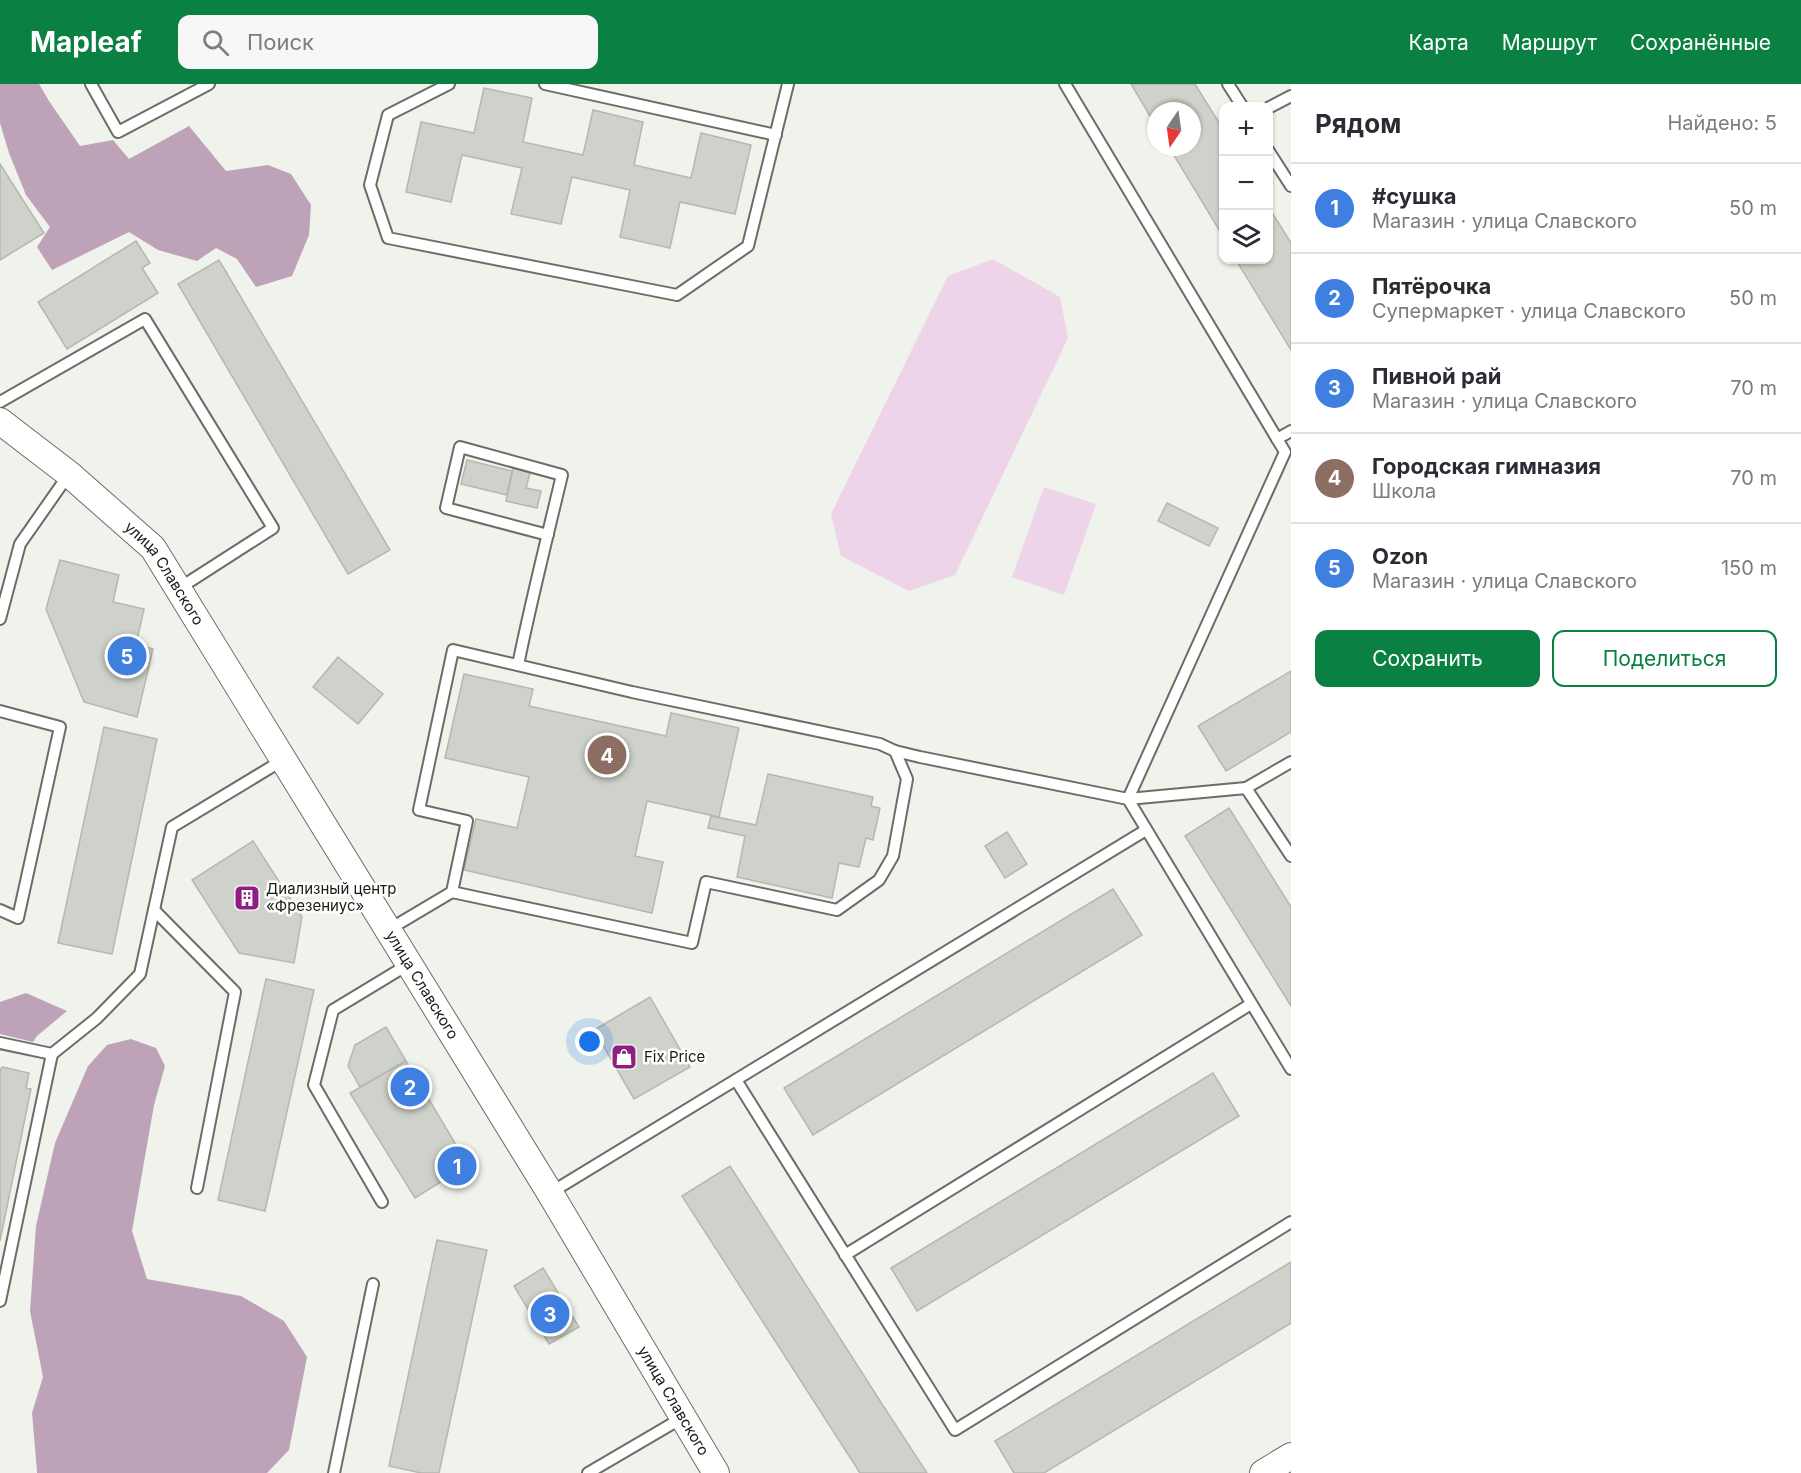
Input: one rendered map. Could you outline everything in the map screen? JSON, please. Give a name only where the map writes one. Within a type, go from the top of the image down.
[{"type":"street","name":"улица Славского","points":[[0,421],[69,474],[153,548],[550,1192],[716,1473]]},
{"type":"street","points":[[1263,1473],[1291,1456]]},
{"type":"lane","points":[[91,84],[118,132],[209,84]]},
{"type":"lane","points":[[449,84],[388,115],[370,185],[388,238],[677,295],[748,246],[788,84]]},
{"type":"lane","points":[[545,84],[776,135]]},
{"type":"lane","points":[[1065,84],[1286,452],[1128,799]]},
{"type":"lane","points":[[1228,84],[1239,102]]},
{"type":"lane","points":[[1273,106],[1291,96]]},
{"type":"lane","points":[[1273,156],[1291,186]]},
{"type":"lane","points":[[0,402],[146,319],[273,528],[178,589]]},
{"type":"lane","points":[[1277,439],[1291,431]]},
{"type":"lane","points":[[518,665],[562,475],[460,447],[446,508],[548,535]]},
{"type":"lane","points":[[0,619],[20,544],[69,474]]},
{"type":"lane","points":[[452,892],[467,821],[419,810],[453,650],[632,692],[880,744],[920,758],[1128,799],[1246,788],[1291,762]]},
{"type":"lane","points":[[0,711],[60,727],[18,918],[0,910]]},
{"type":"lane","points":[[387,930],[452,892],[692,943],[706,882],[837,910],[879,880],[893,856],[907,779],[895,750]]},
{"type":"lane","points":[[0,1301],[52,1054],[97,1018],[140,974],[172,827],[283,760]]},
{"type":"lane","points":[[1246,788],[1291,856]]},
{"type":"lane","points":[[1128,799],[1291,1069]]},
{"type":"lane","points":[[550,1192],[1146,830]]},
{"type":"lane","points":[[154,910],[235,992],[197,1188]]},
{"type":"lane","points":[[382,1202],[314,1085],[333,1010],[409,964]]},
{"type":"lane","points":[[845,1255],[1251,1004]]},
{"type":"lane","points":[[0,1043],[52,1054]]},
{"type":"lane","points":[[736,1080],[955,1430],[1291,1222]]},
{"type":"lane","points":[[334,1473],[373,1284]]},
{"type":"lane","points":[[588,1473],[682,1418]]},
{"type":"shaded area","points":[[0,84],[39,84],[80,146],[113,140],[129,159],[189,126],[226,171],[268,165],[291,174],[311,205],[309,235],[292,276],[256,287],[237,259],[216,248],[197,261],[158,250],[129,232],[52,270],[37,247],[50,227],[26,195],[0,123]]},
{"type":"shaded area","points":[[993,259],[1060,297],[1068,338],[955,575],[909,591],[841,556],[831,514],[948,276]]},
{"type":"shaded area","points":[[1044,487],[1096,504],[1064,595],[1012,577]]},
{"type":"shaded area","points":[[26,993],[67,1011],[33,1042],[0,1034],[0,1002]]},
{"type":"shaded area","points":[[131,1039],[156,1048],[165,1066],[154,1105],[132,1231],[147,1279],[241,1296],[284,1321],[307,1357],[289,1450],[267,1473],[37,1473],[32,1413],[43,1377],[30,1311],[36,1226],[55,1143],[88,1066],[107,1045]]},
{"type":"building","points":[[1131,84],[1195,84],[1219,123],[1219,230],[1174,156],[1201,156],[1201,102],[1147,102],[1147,111]]},
{"type":"building","points":[[484,88],[532,98],[523,142],[583,155],[593,110],[643,122],[634,165],[691,178],[701,133],[751,145],[735,214],[680,202],[670,248],[620,237],[630,190],[572,177],[561,224],[511,214],[522,168],[462,155],[451,202],[406,192],[421,122],[474,133]]},
{"type":"building","points":[[0,164],[44,233],[0,260]]},
{"type":"building","points":[[1273,214],[1291,243],[1291,350],[1238,264],[1273,264]]},
{"type":"building","points":[[136,241],[150,263],[142,268],[158,293],[67,349],[38,302]]},
{"type":"building","points":[[219,260],[390,550],[348,574],[178,284]]},
{"type":"building","points":[[467,460],[512,471],[507,495],[461,484]]},
{"type":"building","points":[[514,465],[531,469],[526,488],[541,491],[537,508],[506,501]]},
{"type":"building","points":[[1167,503],[1218,528],[1209,546],[1158,521]]},
{"type":"building","points":[[60,560],[119,575],[113,602],[144,609],[136,644],[153,649],[137,717],[84,702],[46,609]]},
{"type":"building","points":[[338,657],[383,694],[358,724],[313,687]]},
{"type":"building","points":[[1291,671],[1291,732],[1226,771],[1198,726]]},
{"type":"building","points":[[464,674],[533,689],[529,706],[666,736],[671,713],[739,728],[719,817],[647,801],[635,856],[663,862],[652,913],[464,870],[476,819],[517,828],[529,777],[445,758]]},
{"type":"building","points":[[104,727],[157,739],[112,954],[58,943]]},
{"type":"building","points":[[768,774],[873,797],[871,806],[880,808],[873,840],[866,838],[859,867],[839,863],[832,898],[737,877],[745,836],[708,828],[711,816],[756,825]]},
{"type":"building","points":[[1229,808],[1291,907],[1291,1006],[1185,836]]},
{"type":"building","points":[[1007,832],[1027,864],[1005,878],[985,846]]},
{"type":"building","name":"Диализный центр «Фрезениус»","points":[[253,841],[302,917],[294,963],[239,953],[192,880]]},
{"type":"building","points":[[1113,889],[1142,935],[813,1135],[784,1088]]},
{"type":"building","points":[[266,979],[314,990],[265,1211],[218,1200]]},
{"type":"building","points":[[650,997],[690,1067],[634,1099],[594,1030]]},
{"type":"building","points":[[386,1027],[406,1061],[360,1087],[348,1066],[355,1045]]},
{"type":"building","points":[[406,1061],[468,1165],[415,1198],[350,1093]]},
{"type":"building","points":[[2,1067],[29,1073],[26,1088],[31,1089],[0,1241],[0,1071]]},
{"type":"building","points":[[1213,1073],[1239,1116],[917,1311],[891,1268]]},
{"type":"building","points":[[730,1166],[927,1473],[860,1473],[682,1196]]},
{"type":"building","points":[[437,1240],[487,1250],[439,1473],[421,1473],[389,1466]]},
{"type":"building","points":[[1291,1262],[1291,1323],[1044,1473],[1014,1473],[995,1441]]},
{"type":"building","points":[[543,1268],[579,1327],[549,1344],[514,1286]]},
{"type":"place","name":"Ozon","points":[[127,656]]},
{"type":"place","name":"Городская гимназия","points":[[607,755]]},
{"type":"place","name":"Диализный центр «Фрезениус»","points":[[247,898]]},
{"type":"place","name":"Fix Price","points":[[624,1057]]},
{"type":"place","name":"Пятёрочка","points":[[410,1087]]},
{"type":"place","name":"#сушка","points":[[457,1166]]},
{"type":"place","name":"Пивной рай","points":[[550,1314]]}]
